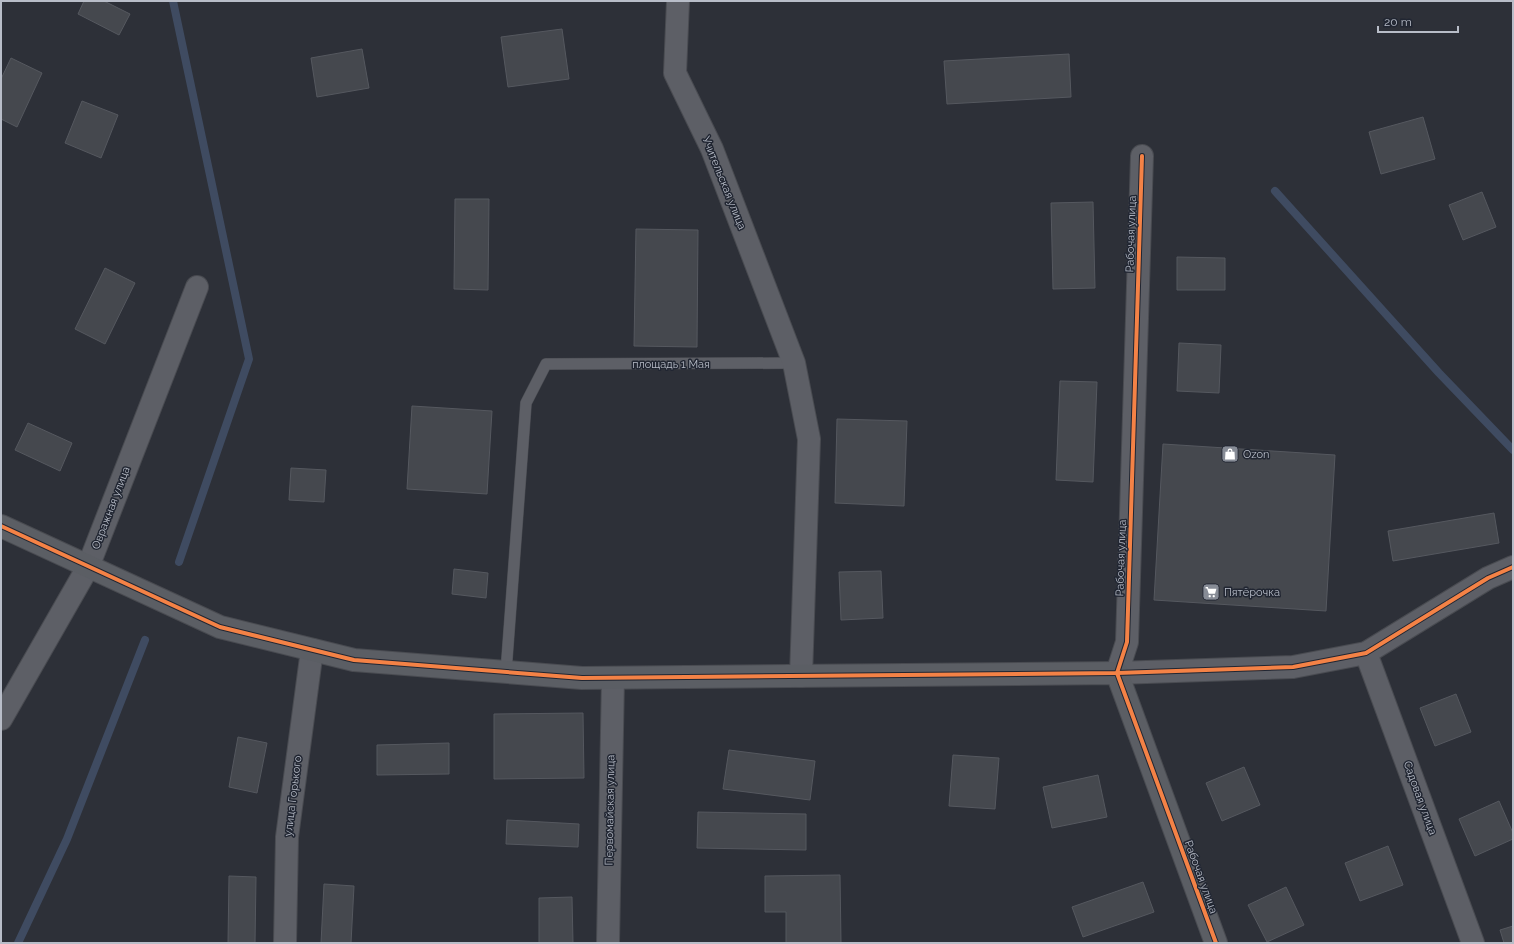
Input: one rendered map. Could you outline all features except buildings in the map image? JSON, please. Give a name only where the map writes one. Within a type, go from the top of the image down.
[{"type":"street","name":"Учительская улица","points":[[678,1],[675,73],[712,149],[794,363]]},
{"type":"street","name":"Рабочая улица","points":[[1142,156],[1127,642],[1117,673],[1216,943]]},
{"type":"street","name":"Овражная улица","points":[[1,719],[88,567],[197,287]]},
{"type":"street","points":[[794,363],[809,439],[801,676]]},
{"type":"street","points":[[1,526],[220,627],[354,660],[582,678],[1117,673],[1293,667],[1366,653],[1488,578],[1513,567]]},
{"type":"street","name":"улица Горького","points":[[286,943],[287,837],[312,650]]},
{"type":"street","name":"Садовая улица","points":[[1366,653],[1473,943]]},
{"type":"street","name":"Первомайская улица","points":[[608,943],[613,678]]},
{"type":"lane","name":"площадь 1 Мая","points":[[506,672],[526,403],[546,364],[794,363]]},
{"type":"waterway","points":[[173,1],[249,359],[179,562]]},
{"type":"waterway","points":[[1275,191],[1439,373],[1513,450]]},
{"type":"waterway","points":[[18,943],[67,839],[145,640]]},
{"type":"cycle path","points":[[1142,156],[1127,642],[1117,673],[1216,943]]},
{"type":"cycle path","points":[[1,526],[220,627],[354,660],[582,678],[1117,673],[1293,667],[1366,653],[1488,578],[1513,567]]},
{"type":"place","name":"Ozon","points":[[1230,454]]},
{"type":"place","name":"Пятёрочка","points":[[1211,592]]}]
